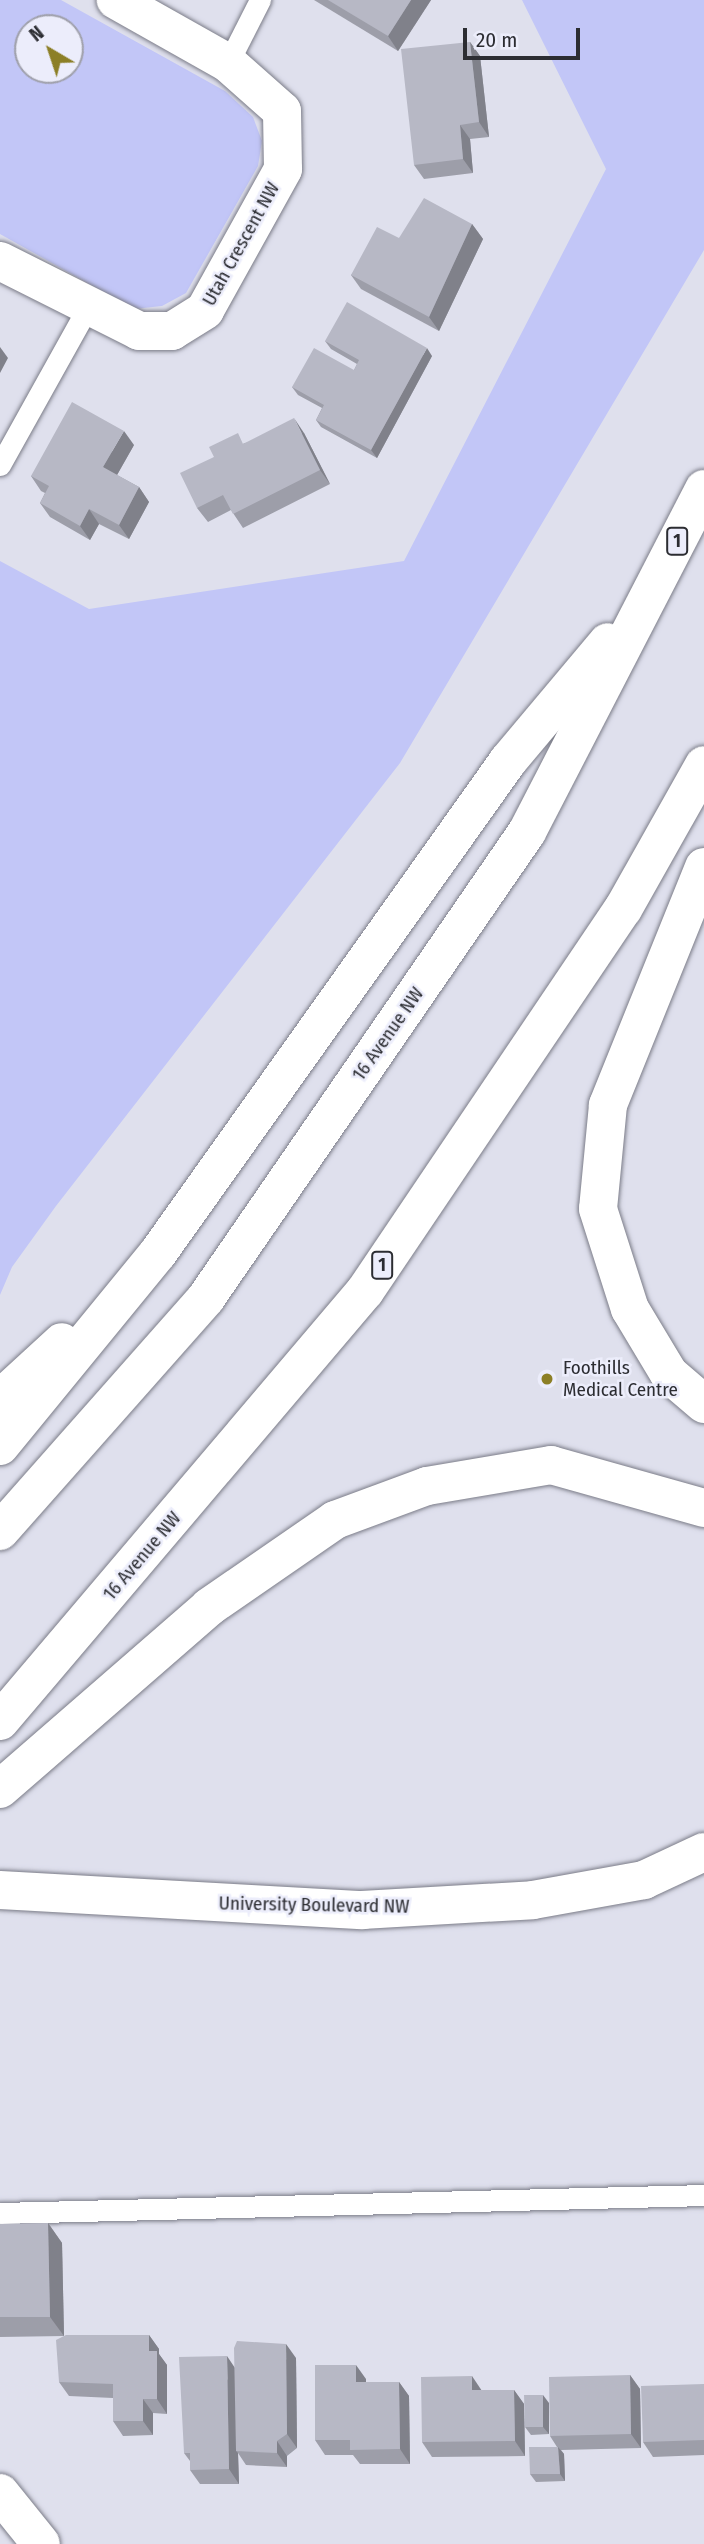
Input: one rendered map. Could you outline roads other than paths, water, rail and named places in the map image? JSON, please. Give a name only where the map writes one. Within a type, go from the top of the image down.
[{"type":"main road","name":"Utah Crescent NW","points":[[0,261],[87,309],[139,331],[172,331],[205,310],[283,169],[282,111],[228,63],[116,0]]},
{"type":"main road","name":"16 Avenue NW","points":[[0,1531],[206,1298],[527,832],[704,489]]},
{"type":"main road","points":[[0,1446],[158,1253],[508,761],[650,593]]},
{"type":"main road","name":"16 Avenue NW","points":[[0,1721],[365,1291],[623,909],[704,765]]},
{"type":"main road","points":[[704,867],[608,1105],[598,1209],[630,1309],[669,1374],[704,1404]]},
{"type":"main road","points":[[0,1399],[158,1253]]},
{"type":"main road","points":[[0,1789],[209,1607],[335,1520],[428,1486],[551,1465],[704,1508]]},
{"type":"main road","name":"University Boulevard NW","points":[[0,1891],[362,1910],[533,1900],[644,1880],[704,1852]]},
{"type":"main road","points":[[0,2493],[41,2544]]},
{"type":"lane","points":[[228,63],[260,0]]},
{"type":"lane","points":[[0,466],[87,309]]},
{"type":"lane","points":[[0,2213],[704,2195]]},
{"type":"place","name":"Foothills Medical Centre","points":[[547,1379]]}]
